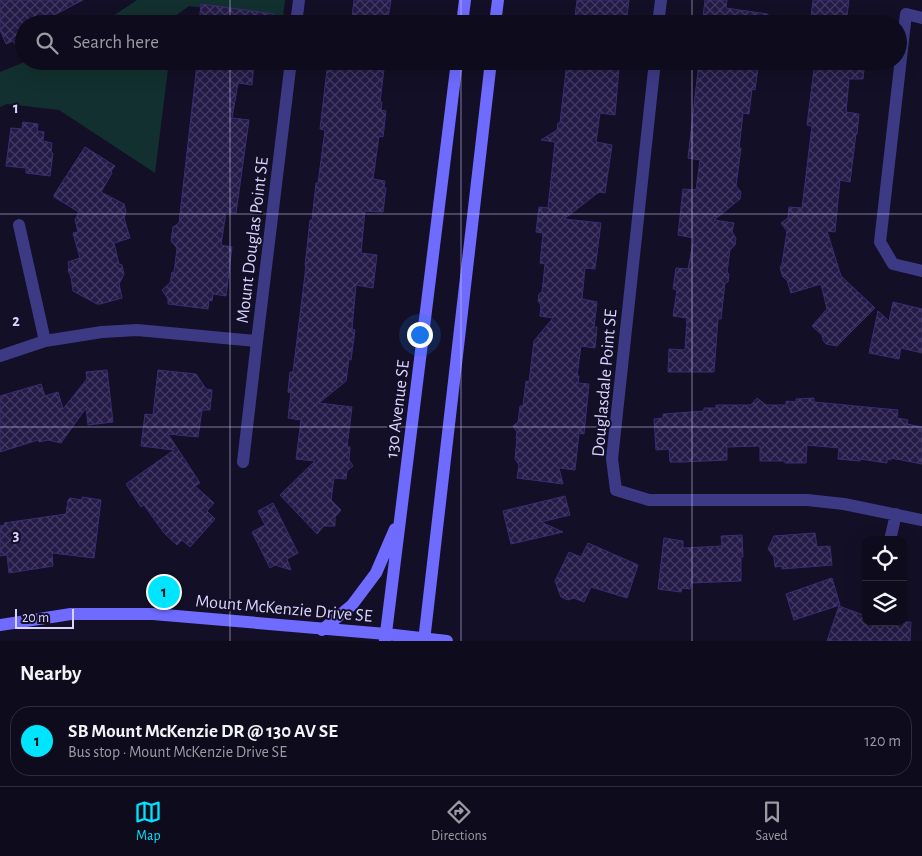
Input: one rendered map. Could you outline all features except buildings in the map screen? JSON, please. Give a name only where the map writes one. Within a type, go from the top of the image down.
[{"type":"street","points":[[297,15],[299,0]]},
{"type":"street","points":[[463,15],[465,0]]},
{"type":"street","points":[[496,15],[498,0]]},
{"type":"street","points":[[659,15],[661,0]]},
{"type":"street","points":[[906,15],[922,18]]},
{"type":"street","name":"Mount Douglas Point SE","points":[[0,356],[45,341],[102,332],[137,330],[257,342],[291,70]]},
{"type":"street","name":"130 Avenue SE","points":[[386,638],[456,70]]},
{"type":"street","points":[[424,640],[490,70]]},
{"type":"street","name":"Douglasdale Point SE","points":[[653,70],[612,459],[616,490],[649,500],[807,500],[844,504],[922,520]]},
{"type":"street","points":[[900,70],[880,242],[892,264],[922,271]]},
{"type":"street","points":[[19,225],[45,341]]},
{"type":"street","points":[[244,462],[257,342]]},
{"type":"street","points":[[322,630],[352,605],[376,573],[402,513]]},
{"type":"street","points":[[891,536],[896,514]]},
{"type":"street","name":"Mount McKenzie Drive SE","points":[[0,625],[71,614],[153,614],[386,638],[447,641]]},
{"type":"green space","points":[[137,0],[285,0],[283,15],[266,15],[189,6],[177,15],[114,15]]},
{"type":"green space","points":[[15,66],[15,70],[168,70],[155,173],[59,110],[7,104],[0,107],[0,72]]},
{"type":"place","name":"SB Mount McKenzie DR @ 130 AV SE","points":[[164,592]]}]
